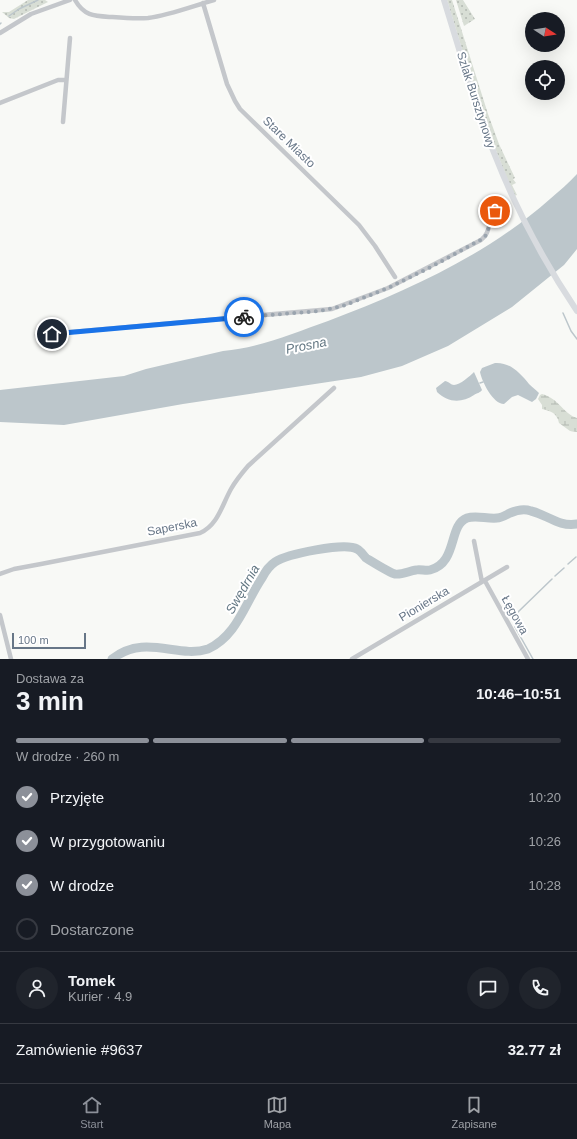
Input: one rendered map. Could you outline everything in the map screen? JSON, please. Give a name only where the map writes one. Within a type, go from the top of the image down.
[{"type":"main road","name":"Szlak Bursztynowy","points":[[444,0],[486,132],[514,201],[539,251],[577,312]]},
{"type":"street","points":[[0,33],[31,14],[70,0]]},
{"type":"street","points":[[75,0],[83,11],[94,16],[132,19],[149,18],[212,0]]},
{"type":"street","name":"Stare Miasto","points":[[203,3],[227,84],[240,109],[359,225],[375,246],[395,277]]},
{"type":"street","points":[[63,122],[70,38]]},
{"type":"street","points":[[0,104],[58,80],[66,80]]},
{"type":"street","points":[[37,335],[332,309],[388,288],[481,240],[486,235],[490,219],[495,211]]},
{"type":"street","name":"Saperska","points":[[0,574],[21,568],[200,533],[206,530],[215,521],[238,477],[248,466],[334,388]]},
{"type":"street","name":"Łęgowa","points":[[474,541],[483,582],[528,659]]},
{"type":"street","name":"Pionierska","points":[[352,659],[507,567]]},
{"type":"street","points":[[0,615],[12,659]]},
{"type":"green space","points":[[28,0],[45,0],[48,2],[14,19],[9,18],[2,12],[9,12]]},
{"type":"green space","points":[[447,0],[452,0],[488,114],[499,144],[515,178],[513,179],[516,183],[512,185],[517,195],[514,196],[482,115]]},
{"type":"green space","points":[[456,0],[463,0],[475,19],[464,26]]},
{"type":"green space","points":[[542,394],[553,399],[568,413],[577,418],[577,432],[570,431],[559,423],[557,417],[553,413],[542,409],[542,405],[538,399]]},
{"type":"water","name":"Prosna","points":[[577,174],[577,249],[564,265],[512,307],[448,346],[402,366],[361,377],[183,404],[64,425],[0,422],[0,390],[124,376],[146,369],[223,351],[250,347],[328,321],[387,297],[445,270],[500,237],[526,219],[571,181]]},
{"type":"water","points":[[495,363],[505,364],[518,372],[539,393],[536,399],[532,402],[518,395],[512,397],[504,404],[492,397],[480,372],[482,368]]},
{"type":"water","points":[[474,372],[482,390],[469,398],[455,401],[441,396],[437,392],[436,388],[445,381],[456,385],[465,380]]},
{"type":"waterway","points":[[9,16],[19,9],[38,0]]},
{"type":"waterway","points":[[563,313],[571,331],[577,339]]},
{"type":"waterway","name":"Swędrnia","points":[[112,659],[137,648],[149,647],[185,651],[208,649],[226,636],[240,618],[269,567],[275,562],[291,556],[329,548],[351,547],[357,549],[366,558],[385,569],[395,574],[400,574],[418,570],[430,570],[439,566],[445,560],[449,552],[457,528],[461,522],[467,518],[499,518],[515,511],[526,510],[564,524],[577,524]]},
{"type":"waterway","points":[[568,564],[576,557]]},
{"type":"waterway","points":[[555,576],[564,568]]},
{"type":"waterway","points":[[517,614],[552,579]]},
{"type":"waterway","points":[[519,619],[515,627],[533,659]]},
{"type":"way so far","points":[[244,317],[332,309],[388,288],[431,267],[484,238],[488,232],[490,219],[495,211]]},
{"type":"route","points":[[52,334],[244,317]]}]
